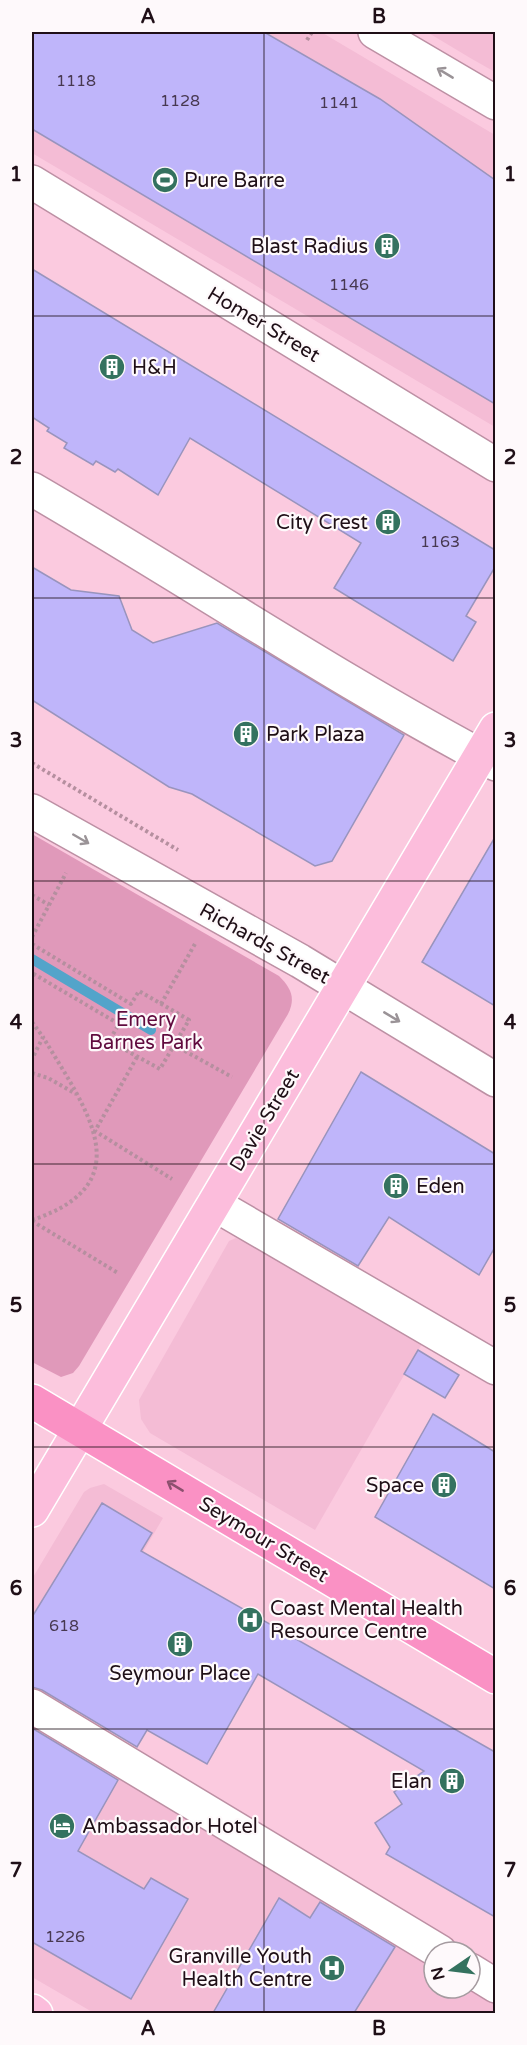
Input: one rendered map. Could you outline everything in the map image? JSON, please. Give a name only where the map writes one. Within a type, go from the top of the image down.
[{"type":"highway","name":"Seymour Street","points":[[32,1401],[495,1677]]},
{"type":"main road","name":"Davie Street","points":[[32,1510],[343,986],[490,749]]},
{"type":"main road","points":[[32,2011],[36,2013]]},
{"type":"street","points":[[375,32],[495,103]]},
{"type":"street","name":"Homer Street","points":[[32,182],[495,465]]},
{"type":"street","points":[[32,489],[141,552],[438,734],[490,749]]},
{"type":"street","name":"Richards Street","points":[[32,811],[343,986],[495,1080]]},
{"type":"street","points":[[214,1204],[495,1368]]},
{"type":"street","points":[[32,1706],[422,1941]]},
{"type":"street","points":[[482,1978],[495,1986]]},
{"type":"path","points":[[307,40],[312,32]]},
{"type":"path","points":[[32,937],[66,873]]},
{"type":"path","points":[[32,895],[49,905]]},
{"type":"path","points":[[161,1004],[197,940]]},
{"type":"path","points":[[32,944],[131,1004],[139,991],[189,1020],[160,1069],[109,1041],[119,1024],[32,973]]},
{"type":"path","points":[[32,1022],[78,1096],[95,1131],[98,1156],[92,1179],[73,1200],[51,1214],[32,1221]]},
{"type":"path","points":[[32,1059],[43,1037]]},
{"type":"path","points":[[174,1045],[232,1077]]},
{"type":"path","points":[[95,1131],[137,1057]]},
{"type":"path","points":[[32,1073],[48,1078],[78,1096]]},
{"type":"path","points":[[95,1131],[172,1179]]},
{"type":"path","points":[[32,1221],[118,1273]]},
{"type":"shaded area","points":[[32,32],[321,32],[495,135],[495,427],[32,153]]},
{"type":"shaded area","points":[[427,32],[495,32],[495,72],[472,59]]},
{"type":"shaded area","points":[[236,1238],[430,1330],[315,1530],[150,1433],[141,1419],[139,1400],[229,1241]]},
{"type":"shaded area","points":[[104,1484],[163,1518],[47,1716],[422,1945],[422,2000],[482,2000],[482,1986],[495,1986],[495,2013],[94,2013],[32,1977],[32,1579],[84,1492]]},
{"type":"green space","name":"Emery Barnes Park","points":[[32,834],[279,976],[287,985],[292,998],[288,1014],[79,1366],[73,1373],[61,1377],[32,1362]]},
{"type":"building","points":[[32,32],[264,32],[380,99],[495,180],[495,404],[32,129]]},
{"type":"building","points":[[32,269],[495,550],[495,567],[466,616],[476,622],[453,661],[334,588],[361,543],[190,438],[158,495],[118,469],[115,472],[96,461],[93,465],[64,448],[67,443],[47,431],[49,428],[32,417]]},
{"type":"building","name":"Park Plaza","points":[[32,567],[71,590],[119,596],[132,630],[153,643],[217,623],[404,735],[332,861],[315,866],[192,794],[169,787],[32,700]]},
{"type":"building","points":[[495,837],[495,1006],[422,962]]},
{"type":"building","name":"Eden","points":[[361,1072],[495,1154],[495,1247],[479,1275],[389,1217],[358,1266],[278,1219]]},
{"type":"building","points":[[418,1350],[459,1375],[445,1398],[404,1374]]},
{"type":"building","name":"Space","points":[[433,1414],[495,1452],[495,1589],[375,1517]]},
{"type":"building","points":[[102,1503],[152,1533],[141,1551],[495,1752],[495,1917],[386,1854],[390,1847],[375,1823],[402,1804],[394,1792],[424,1771],[258,1674],[207,1764],[147,1730],[137,1747],[42,1690],[32,1687],[32,1617]]},
{"type":"building","points":[[32,1728],[118,1780],[78,1851],[144,1889],[151,1878],[188,1899],[131,1999],[32,1942]]},
{"type":"building","name":"Granville Youth Health Centre","points":[[279,1898],[310,1918],[320,1902],[395,1947],[354,2013],[213,2013]]},
{"type":"waterway","points":[[32,959],[151,1030]]},
{"type":"place","name":"Pure Barre","points":[[165,180]]},
{"type":"place","name":"Blast Radius","points":[[387,246]]},
{"type":"place","name":"H&H","points":[[112,367]]},
{"type":"place","name":"City Crest","points":[[388,522]]},
{"type":"place","name":"Park Plaza","points":[[246,734]]},
{"type":"place","name":"Eden","points":[[396,1186]]},
{"type":"place","name":"Space","points":[[444,1485]]},
{"type":"place","name":"Coast Mental Health Resource Centre","points":[[250,1620]]},
{"type":"place","name":"Seymour Place","points":[[180,1644]]},
{"type":"place","name":"Elan","points":[[452,1781]]},
{"type":"place","name":"Ambassador Hotel","points":[[62,1826]]},
{"type":"place","name":"Granville Youth Health Centre","points":[[332,1968]]}]
